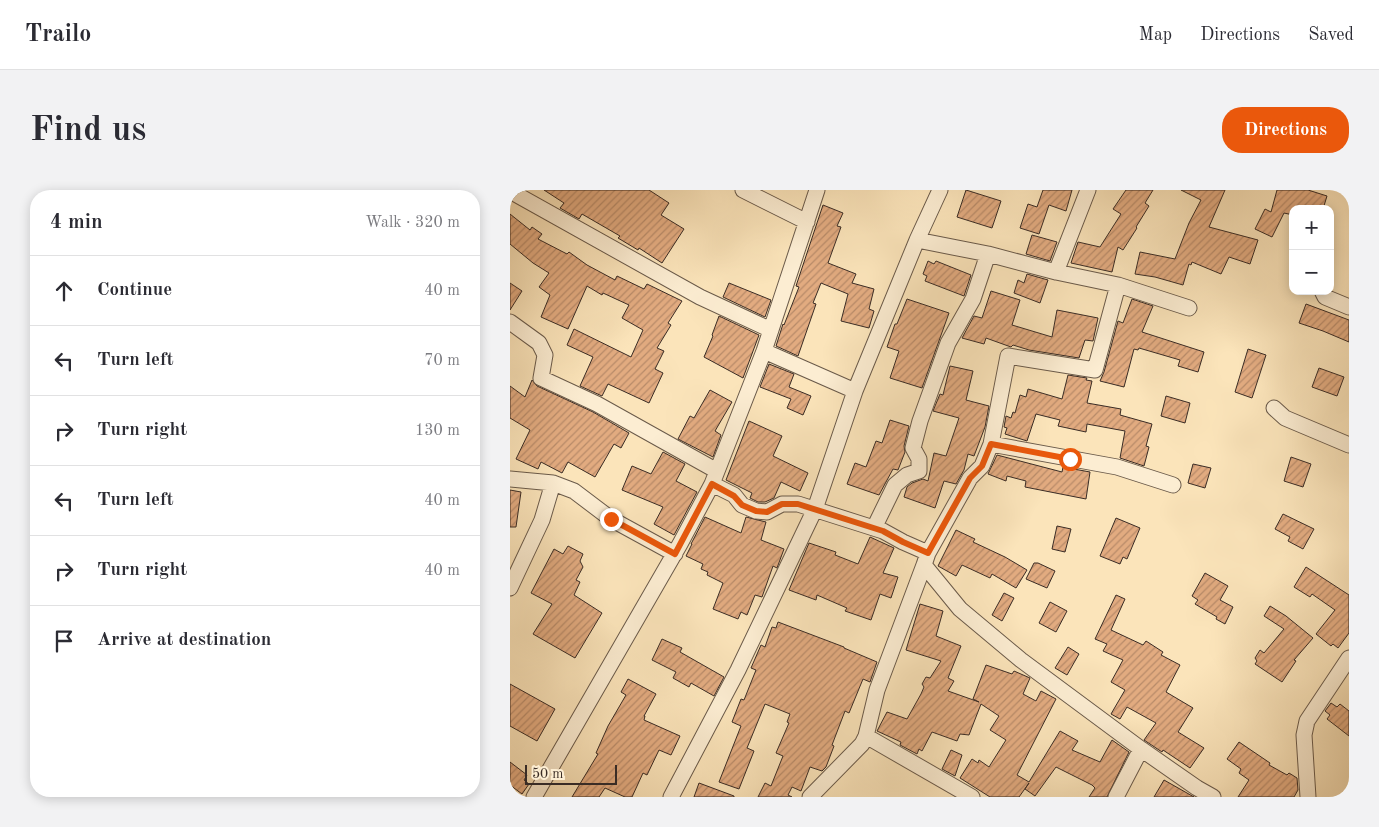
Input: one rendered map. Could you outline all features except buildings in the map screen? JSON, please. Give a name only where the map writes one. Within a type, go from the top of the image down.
[{"type":"street","points":[[743,190],[807,222]]},
{"type":"street","points":[[534,797],[675,554],[714,477],[772,330],[817,190]]},
{"type":"street","points":[[671,797],[738,670],[815,509],[855,392],[917,240],[940,190]]},
{"type":"street","points":[[1056,272],[1088,190]]},
{"type":"street","points":[[510,191],[700,297],[772,330]]},
{"type":"street","points":[[917,240],[988,254],[1056,272],[1118,285],[1189,308]]},
{"type":"street","points":[[874,528],[895,485],[907,475],[919,471],[919,460],[913,448],[920,421],[948,343],[973,299],[988,254]]},
{"type":"street","points":[[810,797],[862,744],[866,736],[878,690],[926,559],[970,478],[982,466],[991,444],[1008,356],[1095,370],[1118,285]]},
{"type":"street","points":[[1325,295],[1349,308]]},
{"type":"street","points":[[510,322],[539,343],[545,355],[542,378],[597,404],[714,477],[742,505],[756,511],[767,512],[782,504],[798,504],[883,531],[903,542],[926,559],[960,609],[978,625],[1021,660],[1141,749],[1213,797]]},
{"type":"street","points":[[764,350],[855,392]]},
{"type":"street","points":[[1274,408],[1285,418],[1349,445]]},
{"type":"street","points":[[991,444],[1117,467],[1173,485]]},
{"type":"street","points":[[510,479],[554,483],[574,491],[611,519],[675,554]]},
{"type":"street","points":[[510,588],[542,520],[554,483]]},
{"type":"street","points":[[1308,797],[1304,735],[1307,721],[1349,658]]},
{"type":"street","points":[[866,736],[972,797]]},
{"type":"street","points":[[1116,797],[1141,749]]},
{"type":"route","points":[[611,519],[675,554],[712,484],[734,496],[742,505],[756,511],[767,512],[782,504],[798,504],[883,531],[928,553],[970,478],[982,466],[991,444],[1070,459]]}]
